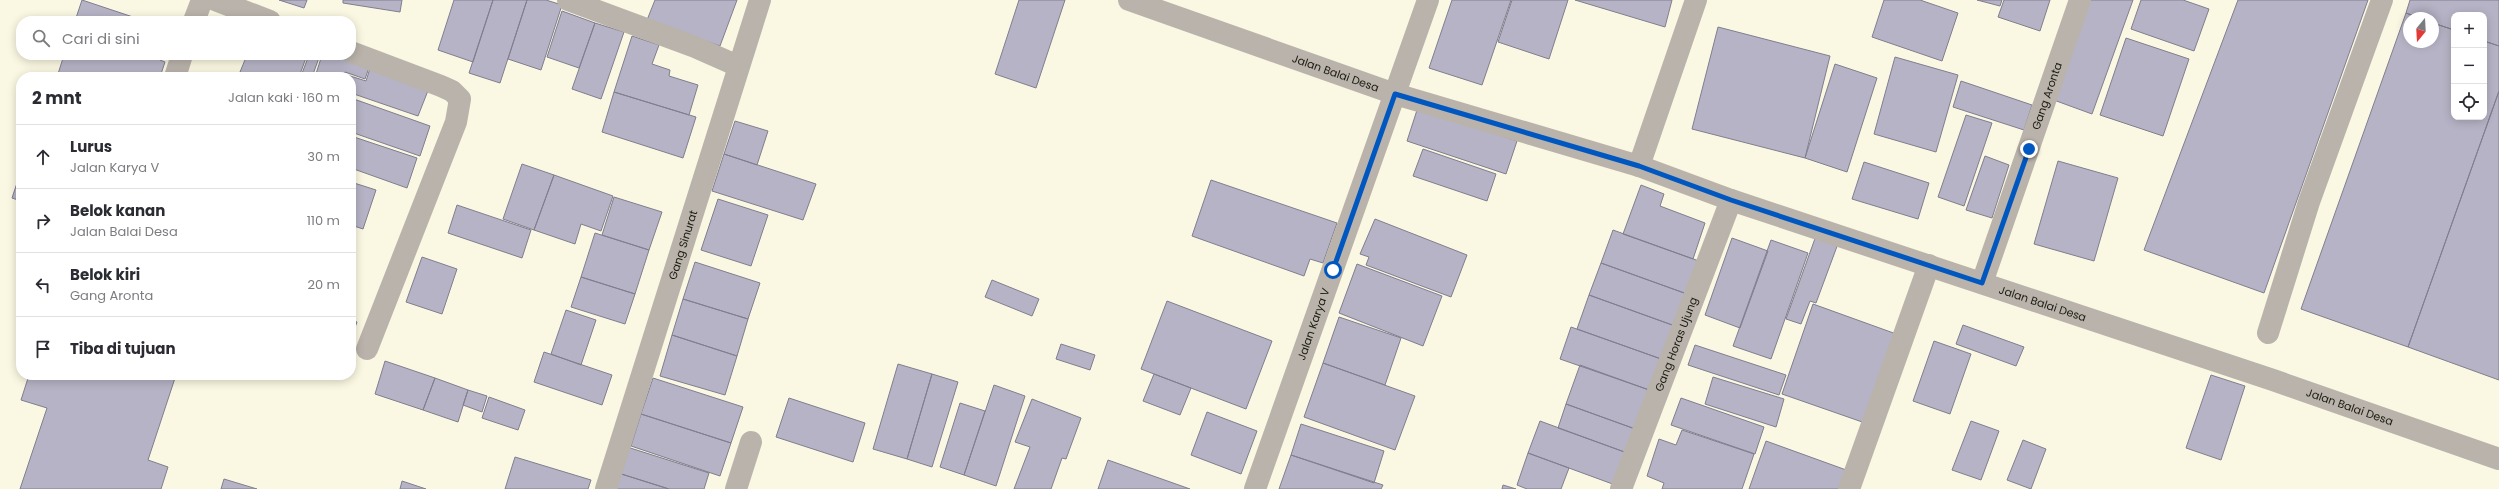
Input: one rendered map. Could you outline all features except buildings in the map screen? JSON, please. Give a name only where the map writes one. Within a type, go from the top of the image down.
[{"type":"street","points":[[196,16],[202,0]]},
{"type":"street","points":[[215,0],[257,16]]},
{"type":"street","points":[[568,0],[695,47],[738,66]]},
{"type":"street","name":"Gang Sinurat","points":[[606,489],[760,0]]},
{"type":"street","name":"Jalan Balai Desa","points":[[1129,0],[1395,94],[1639,166],[1731,200],[2273,380],[2499,459]]},
{"type":"street","name":"Jalan Karya V","points":[[1255,489],[1428,0]]},
{"type":"street","points":[[1639,166],[1696,0]]},
{"type":"street","name":"Gang Aronta","points":[[1982,283],[2080,0]]},
{"type":"street","points":[[2268,333],[2309,202],[2382,0]]},
{"type":"street","points":[[356,54],[441,86],[452,91],[460,99],[456,122],[367,349]]},
{"type":"street","points":[[177,72],[180,60]]},
{"type":"street","name":"Gang Horas Ujung","points":[[1621,489],[1731,200]]},
{"type":"street","points":[[1849,489],[1929,265]]},
{"type":"street","points":[[736,489],[751,442]]},
{"type":"route","points":[[1333,270],[1395,94],[1639,166],[1731,200],[1982,283],[2029,149]]}]
